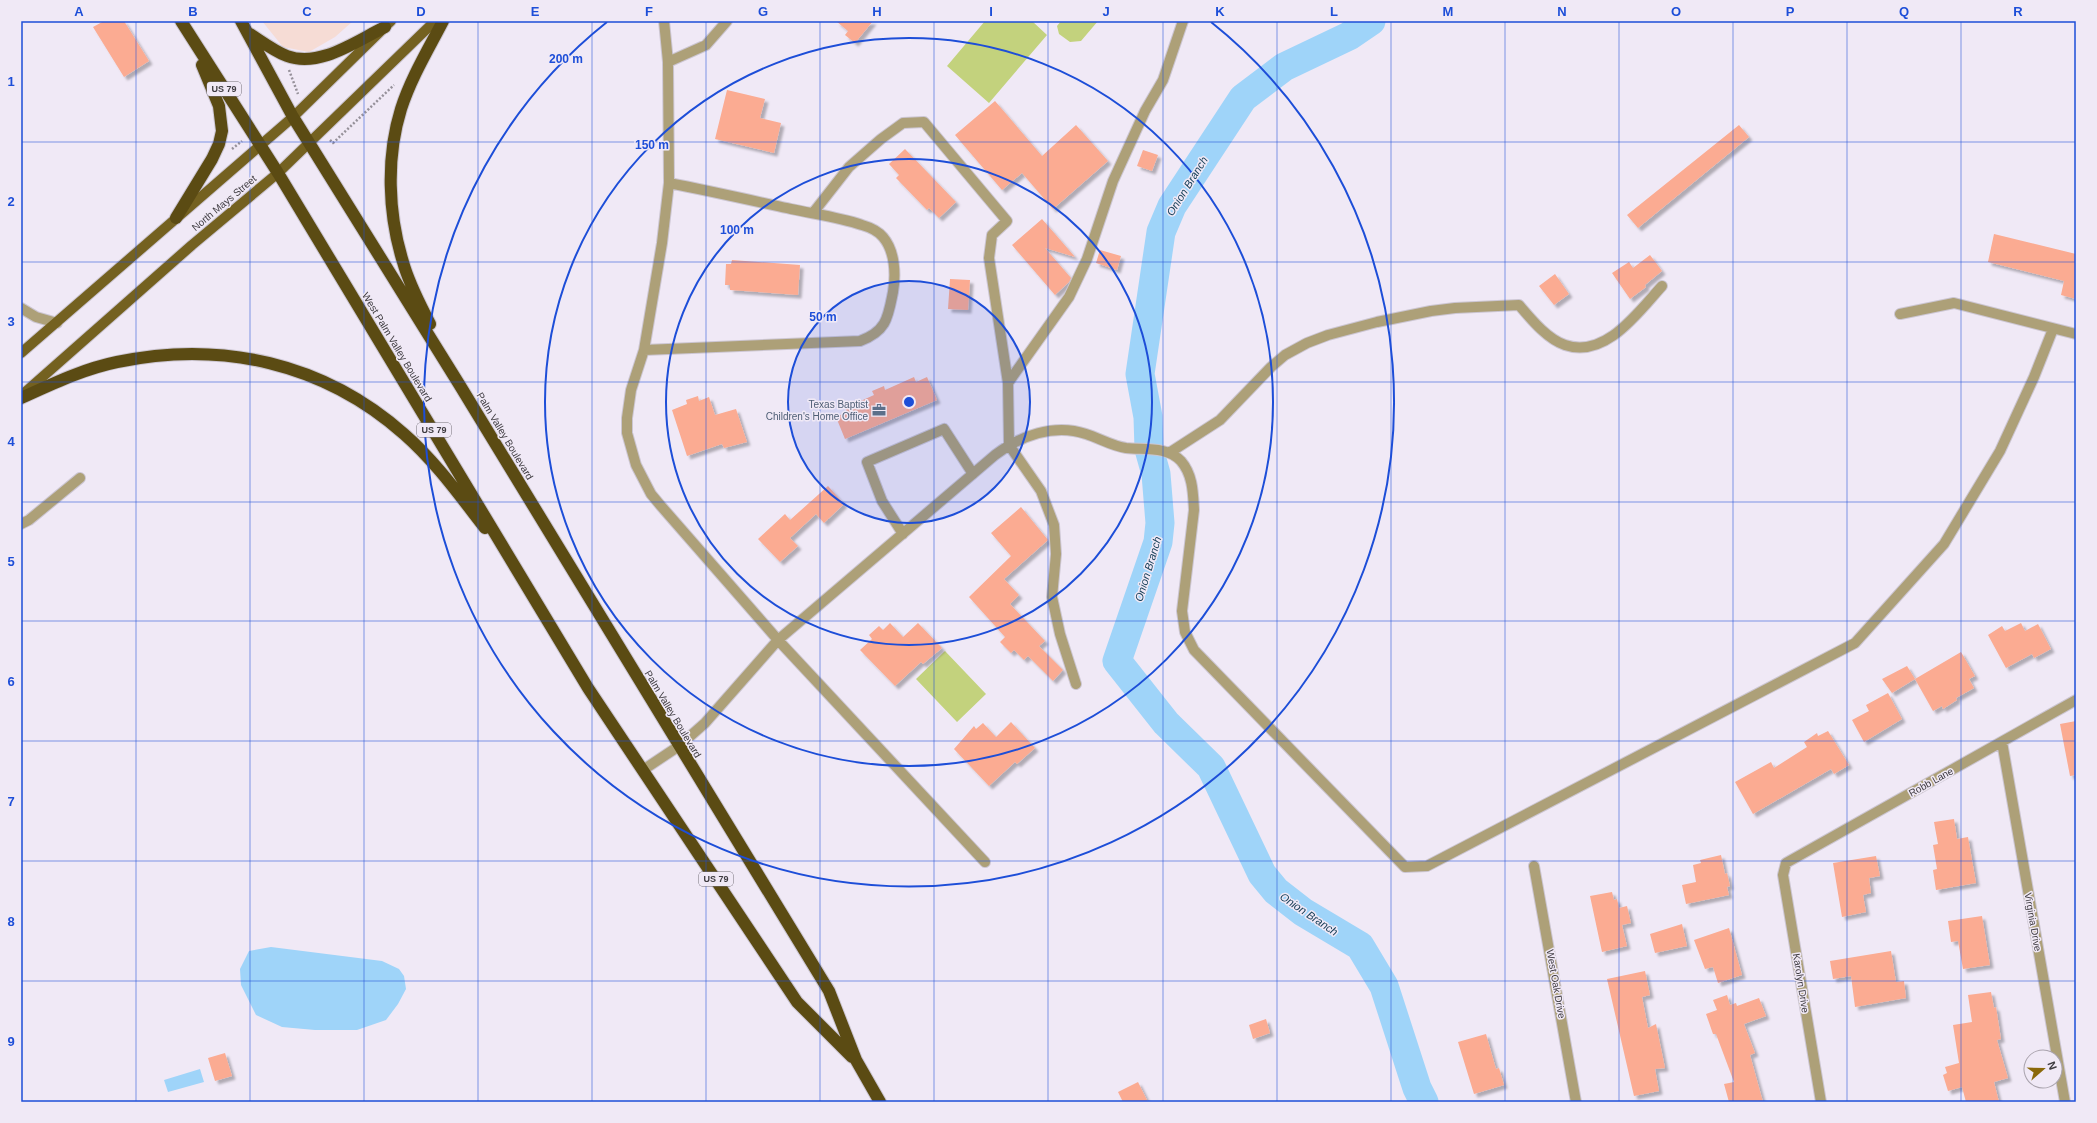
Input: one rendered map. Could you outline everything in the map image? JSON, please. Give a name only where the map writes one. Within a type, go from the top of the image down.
[{"type":"highway","name":"West Palm Valley Boulevard","points":[[181,21],[260,144],[516,565],[588,688]]},
{"type":"highway","name":"US 79","points":[[241,21],[309,143],[459,384]]},
{"type":"highway","points":[[444,21],[416,71],[401,109],[393,148],[392,201],[398,245],[410,284],[459,384]]},
{"type":"highway","points":[[248,33],[278,52],[287,56],[306,60],[329,54],[388,24]]},
{"type":"highway","points":[[176,218],[220,144],[222,131],[219,106],[188,33]]},
{"type":"highway","points":[[21,397],[89,370],[116,362],[172,354],[197,352],[226,355],[281,366],[307,374],[355,397],[405,434],[448,481],[516,565]]},
{"type":"highway","name":"Palm Valley Boulevard","points":[[459,384],[829,991],[856,1060],[880,1102]]},
{"type":"highway","name":"Palm Valley Boulevard","points":[[588,688],[797,1002],[856,1060]]},
{"type":"main road","name":"North Mays Street","points":[[21,397],[192,245],[278,174],[435,21]]},
{"type":"main road","name":"North Mays Street","points":[[21,353],[293,116],[388,24]]},
{"type":"street","points":[[664,21],[668,62],[669,183],[662,243],[644,350],[631,390],[627,418],[627,433],[642,478],[661,506],[778,640],[986,862]]},
{"type":"street","points":[[668,62],[706,45],[727,21]]},
{"type":"street","points":[[1008,383],[1069,297],[1087,259],[1113,181],[1145,111],[1163,80],[1183,21]]},
{"type":"street","points":[[813,213],[844,172],[881,139],[903,123],[924,122],[1007,221],[992,235],[989,258],[1008,383],[1009,445],[1041,491],[1054,525],[1056,540],[1052,597],[1060,634],[1076,684]]},
{"type":"street","points":[[644,350],[860,341],[878,332],[884,325],[889,314],[894,284],[892,256],[889,245],[882,236],[862,225],[813,213],[669,183]]},
{"type":"street","points":[[1169,453],[1220,420],[1271,367],[1285,355],[1306,343],[1328,335],[1377,322],[1431,311],[1456,308],[1519,305],[1538,325],[1564,345],[1577,348],[1587,348],[1612,336],[1630,321],[1662,286]]},
{"type":"street","points":[[1900,314],[1954,303],[2076,334]]},
{"type":"street","points":[[21,308],[36,317],[57,323]]},
{"type":"street","points":[[643,770],[679,746],[705,723],[778,640],[973,474],[1009,445],[1030,435],[1061,430],[1085,433],[1124,447],[1169,453],[1181,461],[1191,478],[1193,494],[1194,510],[1182,611],[1185,632],[1194,650],[1405,867],[1427,866],[1855,643],[1944,544],[2000,451],[2053,329]]},
{"type":"street","points":[[903,534],[882,501],[867,462],[944,429],[973,474]]},
{"type":"street","points":[[21,524],[29,520],[80,478]]},
{"type":"street","name":"Robb Lane","points":[[1786,864],[2076,700]]},
{"type":"street","name":"Virginia Drive","points":[[2002,742],[2065,1102]]},
{"type":"street","name":"Karolyn Drive","points":[[1786,864],[1783,874],[1821,1102]]},
{"type":"street","name":"West Oak Drive","points":[[1534,866],[1576,1102]]},
{"type":"path","points":[[287,66],[298,95]]},
{"type":"path","points":[[330,139],[333,143],[399,80]]},
{"type":"shaded area","points":[[262,21],[353,21],[335,37],[309,52],[283,47]]},
{"type":"green space","points":[[985,21],[1032,21],[1047,35],[989,103],[947,66]]},
{"type":"green space","points":[[1061,21],[1098,21],[1081,41],[1070,42],[1059,34],[1057,26]]},
{"type":"green space","points":[[945,651],[986,694],[957,722],[916,679]]},
{"type":"water","points":[[271,947],[382,961],[399,969],[404,976],[406,989],[398,1004],[386,1020],[357,1030],[315,1030],[282,1027],[256,1015],[241,985],[240,969],[249,951]]},
{"type":"water","points":[[200,1069],[204,1082],[168,1092],[164,1080]]},
{"type":"building","points":[[104,21],[124,21],[149,61],[124,77],[93,27]]},
{"type":"building","points":[[836,21],[873,21],[855,43],[845,35],[848,31]]},
{"type":"building","points":[[727,90],[765,99],[760,118],[781,123],[774,153],[715,139]]},
{"type":"building","points":[[995,101],[1042,156],[1076,125],[1108,161],[1053,209],[1022,173],[1002,190],[955,135]]},
{"type":"building","points":[[1739,125],[1749,137],[1638,228],[1627,215]]},
{"type":"building","points":[[905,149],[956,202],[939,218],[929,208],[927,210],[896,178],[899,175],[889,164]]},
{"type":"building","points":[[1143,150],[1158,155],[1152,171],[1137,166]]},
{"type":"building","points":[[1042,219],[1075,257],[1045,248],[1071,278],[1069,282],[1055,295],[1012,245]]},
{"type":"building","points":[[1994,234],[2076,254],[2076,299],[2061,295],[2064,281],[1988,262]]},
{"type":"building","points":[[1100,250],[1121,256],[1117,270],[1096,263]]},
{"type":"building","points":[[1650,255],[1662,271],[1645,285],[1646,287],[1630,299],[1612,273],[1629,262],[1633,268]]},
{"type":"building","points":[[732,260],[800,265],[798,295],[730,290],[730,285],[725,285],[726,264],[731,264]]},
{"type":"building","points":[[1555,274],[1569,294],[1554,305],[1539,286]]},
{"type":"building","points":[[950,279],[970,280],[968,310],[948,309]]},
{"type":"building","name":"Texas Baptist Children's Home Office","points":[[914,377],[916,382],[927,377],[937,400],[845,439],[836,417],[847,412],[845,408],[874,395],[872,391],[884,386],[885,390]]},
{"type":"building","points":[[698,396],[699,401],[709,397],[715,415],[736,409],[747,442],[724,448],[722,444],[687,456],[672,410],[687,404],[686,400]]},
{"type":"building","points":[[828,486],[844,504],[824,523],[816,514],[790,538],[798,546],[780,562],[758,539],[785,514],[790,520]]},
{"type":"building","points":[[1021,507],[1048,540],[1004,579],[1019,595],[1010,604],[1045,641],[1039,646],[1063,670],[1053,681],[1028,656],[1024,660],[1014,650],[1011,653],[1000,642],[1005,637],[969,597],[1011,556],[991,533]]},
{"type":"building","points":[[890,623],[903,637],[918,623],[942,648],[923,664],[921,662],[895,686],[860,650],[872,639],[869,635],[879,626],[883,630]]},
{"type":"building","points":[[2021,623],[2025,631],[2038,624],[2051,649],[2034,658],[2032,654],[2006,668],[1988,635],[2002,626],[2005,631]]},
{"type":"building","points":[[1961,652],[1975,676],[1969,679],[1974,688],[1956,698],[1957,700],[1943,709],[1942,706],[1933,711],[1915,679]]},
{"type":"building","points":[[1907,666],[1915,679],[1892,693],[1882,679]]},
{"type":"building","points":[[1888,693],[1902,719],[1864,742],[1852,720],[1869,711],[1866,705]]},
{"type":"building","points":[[2076,721],[2076,775],[2070,776],[2060,724]]},
{"type":"building","points":[[1011,722],[1035,748],[1017,764],[1015,762],[989,786],[954,749],[974,726],[976,729],[983,723],[996,737]]},
{"type":"building","points":[[1828,731],[1849,765],[1834,774],[1831,769],[1753,814],[1735,782],[1771,762],[1774,768],[1807,747],[1804,742],[1817,733],[1818,736]]},
{"type":"building","points":[[1954,819],[1957,839],[1968,837],[1976,883],[1936,890],[1933,870],[1937,869],[1933,845],[1938,844],[1934,822]]},
{"type":"building","points":[[1721,855],[1725,874],[1727,873],[1730,886],[1727,887],[1729,895],[1686,904],[1682,885],[1696,882],[1693,865],[1701,863],[1700,860]]},
{"type":"building","points":[[1876,856],[1880,876],[1869,878],[1871,893],[1863,895],[1866,912],[1842,917],[1833,863]]},
{"type":"building","points":[[1612,892],[1614,900],[1617,899],[1619,908],[1627,906],[1631,923],[1622,925],[1627,946],[1602,952],[1590,896]]},
{"type":"building","points":[[1982,916],[1990,965],[1963,969],[1958,941],[1951,942],[1948,921]]},
{"type":"building","points":[[1682,924],[1687,946],[1655,953],[1650,934]]},
{"type":"building","points":[[1729,928],[1742,975],[1718,983],[1713,967],[1705,969],[1694,940]]},
{"type":"building","points":[[1891,951],[1896,982],[1904,981],[1906,998],[1855,1007],[1851,976],[1833,979],[1830,961]]},
{"type":"building","points":[[1645,971],[1650,995],[1642,997],[1648,1028],[1656,1024],[1665,1068],[1655,1069],[1659,1091],[1634,1096],[1607,979]]},
{"type":"building","points":[[1991,992],[1994,1008],[1996,1007],[2001,1039],[1997,1040],[2008,1078],[1994,1082],[1999,1102],[1966,1102],[1962,1087],[1948,1091],[1943,1075],[1947,1073],[1945,1067],[1959,1063],[1953,1025],[1972,1022],[1968,995]]},
{"type":"building","points":[[1727,995],[1730,1005],[1736,1003],[1737,1006],[1759,998],[1766,1016],[1744,1024],[1755,1053],[1750,1055],[1763,1102],[1729,1102],[1724,1084],[1734,1082],[1716,1034],[1713,1034],[1706,1014],[1717,1010],[1713,1000]]},
{"type":"building","points":[[1266,1019],[1270,1033],[1253,1039],[1249,1025]]},
{"type":"building","points":[[1486,1034],[1496,1069],[1499,1068],[1504,1085],[1474,1094],[1458,1042]]},
{"type":"building","points":[[225,1053],[232,1076],[215,1081],[208,1058]]},
{"type":"building","points":[[1138,1082],[1148,1102],[1123,1102],[1118,1092]]},
{"type":"waterway","name":"Onion Branch","points":[[1371,21],[1349,36],[1284,67],[1243,98],[1172,206],[1161,232],[1140,374],[1148,417],[1149,449],[1156,474],[1160,523],[1158,542],[1117,661],[1166,723],[1211,767],[1262,874],[1276,891],[1303,912],[1360,946],[1384,986],[1417,1088],[1424,1102]]},
{"type":"place","name":"Texas Baptist Children's Home Office","points":[[879,410]]}]
